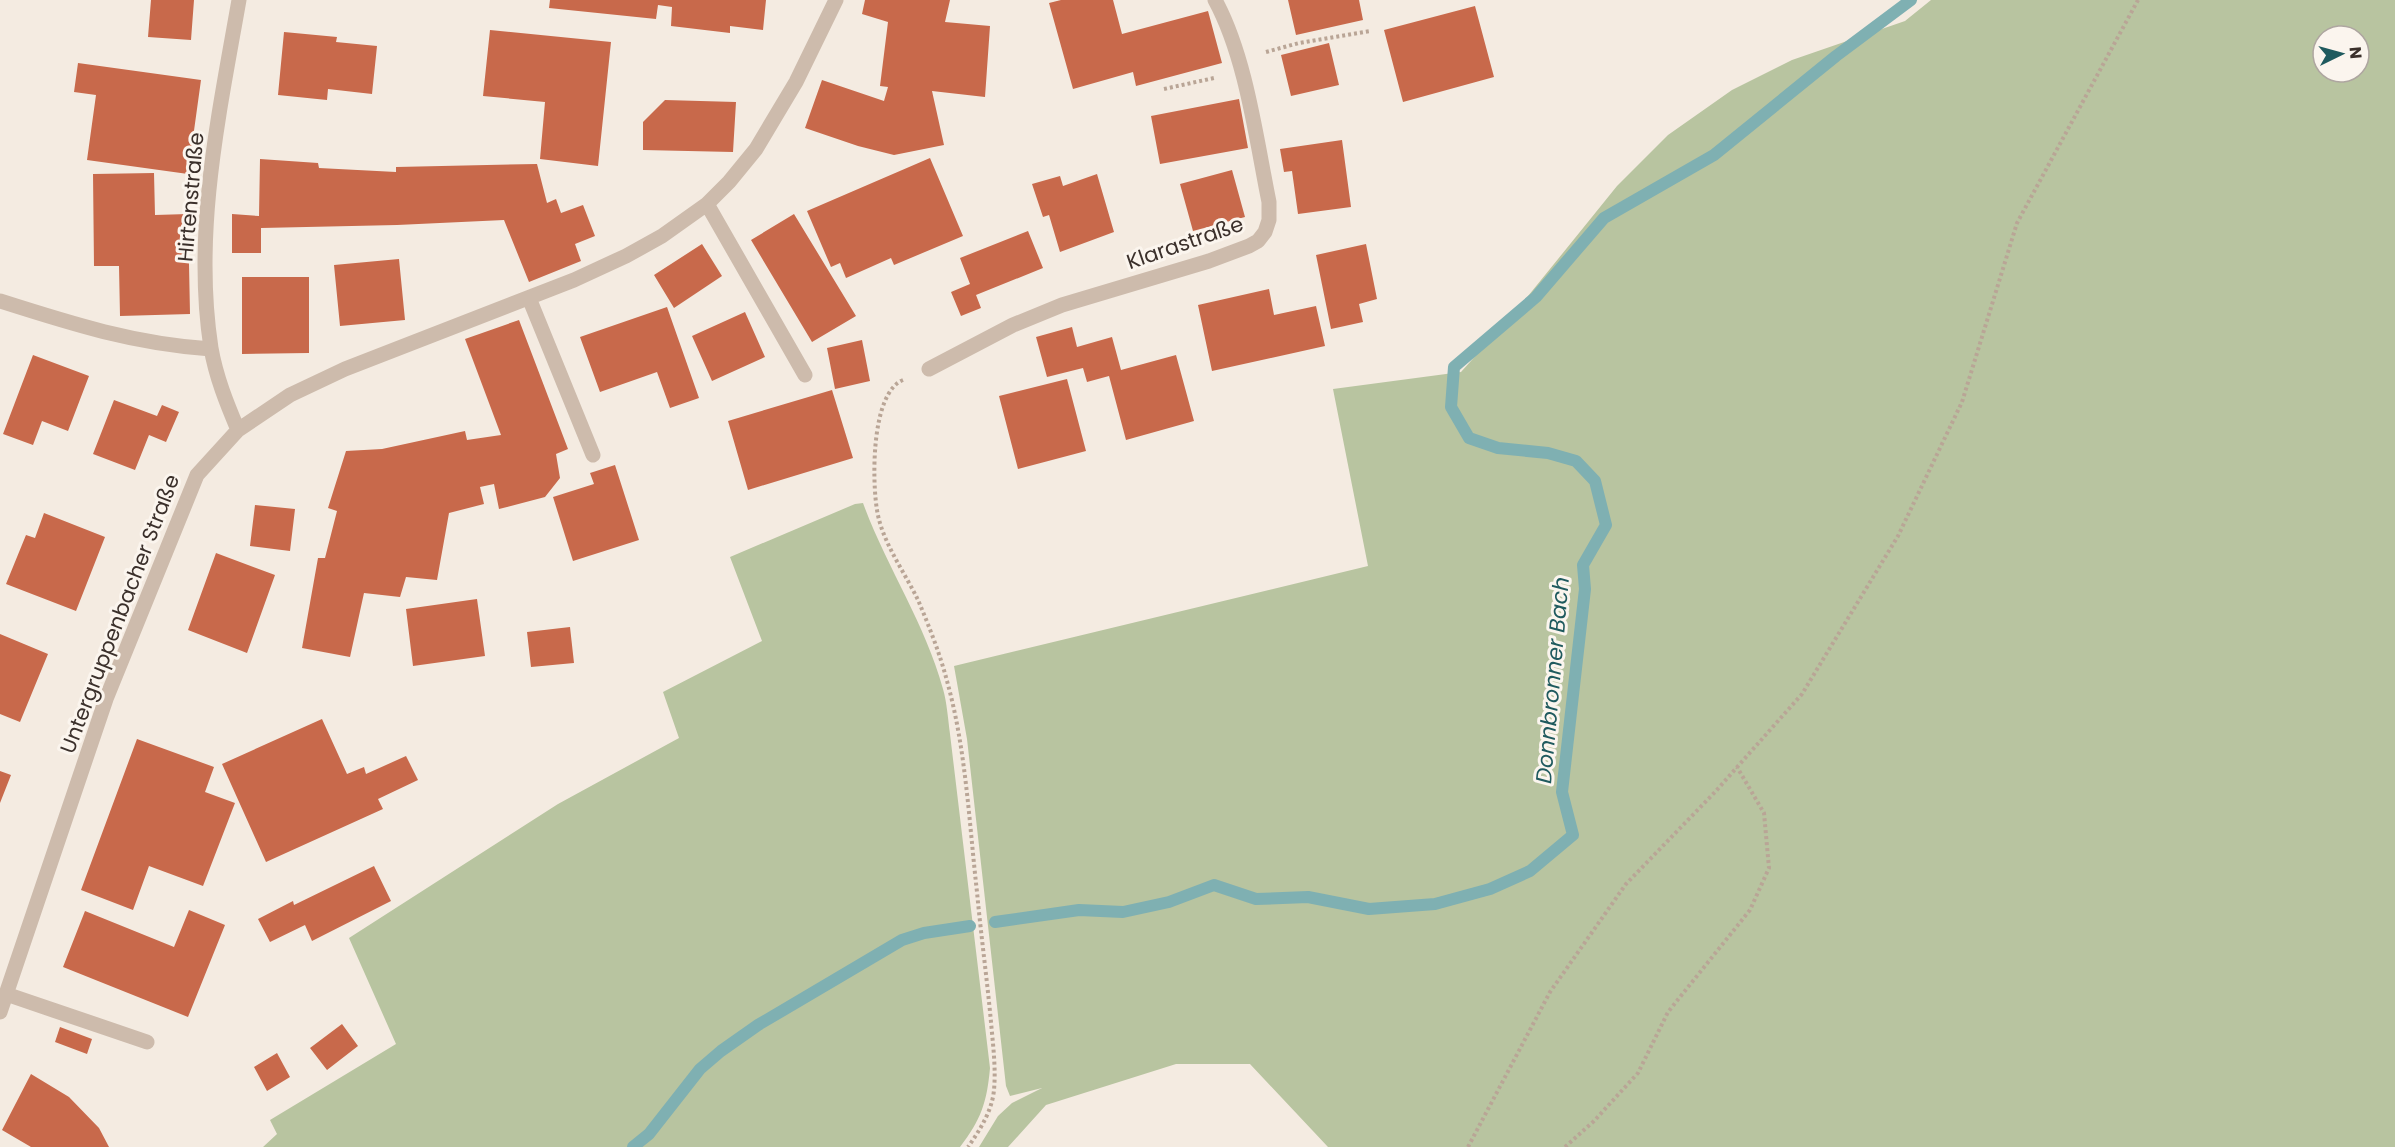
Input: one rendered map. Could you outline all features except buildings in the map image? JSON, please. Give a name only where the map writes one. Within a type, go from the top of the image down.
[{"type":"street","name":"Hirtenstraße","points":[[238,0],[206,209],[205,269],[211,349],[226,402],[238,430]]},
{"type":"street","name":"Untergruppenbacher Straße","points":[[0,1012],[106,699],[197,475],[238,430],[290,395],[345,369],[574,280],[662,236],[707,204],[756,149],[796,82],[836,0]]},
{"type":"street","name":"Klarastraße","points":[[929,369],[1013,325],[1062,305],[1209,261],[1258,241],[1268,224],[1269,202],[1241,72],[1227,22],[1215,0]]},
{"type":"street","points":[[707,204],[805,375]]},
{"type":"street","points":[[529,298],[592,455]]},
{"type":"street","points":[[0,301],[92,330],[137,341],[211,349]]},
{"type":"street","points":[[6,994],[147,1042]]},
{"type":"path","points":[[1468,1147],[1550,992],[1626,884],[1737,767],[1802,694],[1898,536],[1962,402],[2017,223],[2138,0]]},
{"type":"path","points":[[1235,52],[1271,52],[1299,44],[1370,31]]},
{"type":"path","points":[[1164,89],[1241,72]]},
{"type":"path","points":[[929,369],[894,383],[882,404],[875,459],[874,489],[877,513],[917,600],[948,682],[965,784],[986,964],[995,1070],[994,1092],[989,1110],[968,1147]]},
{"type":"path","points":[[1565,1147],[1594,1121],[1638,1073],[1668,1012],[1750,910],[1769,868],[1764,813],[1737,767]]},
{"type":"green space","points":[[1931,0],[2395,0],[2395,1147],[1328,1147],[1250,1064],[1176,1064],[1046,1105],[1008,1147],[979,1147],[998,1116],[1012,1103],[1042,1088],[1010,1096],[1006,1086],[967,739],[954,666],[1368,566],[1333,389],[1461,372],[1516,311],[1617,186],[1668,135],[1732,90],[1792,60],[1905,21]]},
{"type":"green space","points":[[863,503],[926,641],[943,689],[946,705],[990,1068],[982,1110],[960,1147],[263,1147],[277,1134],[270,1120],[396,1044],[349,938],[558,804],[679,738],[663,692],[762,641],[730,557],[855,504]]},
{"type":"waterway","name":"Donnbronner Bach","points":[[995,922],[1079,910],[1123,912],[1169,902],[1214,885],[1256,899],[1308,897],[1369,909],[1435,904],[1490,889],[1530,871],[1573,835],[1562,792],[1585,589],[1583,565],[1606,525],[1595,481],[1576,461],[1548,453],[1498,448],[1469,438],[1451,407],[1454,367],[1536,297],[1604,218],[1714,155],[1836,56],[1911,0]]},
{"type":"waterway","name":"Donnbronner Bach","points":[[633,1147],[649,1134],[700,1069],[758,1025],[902,940],[924,933],[970,926]]}]
